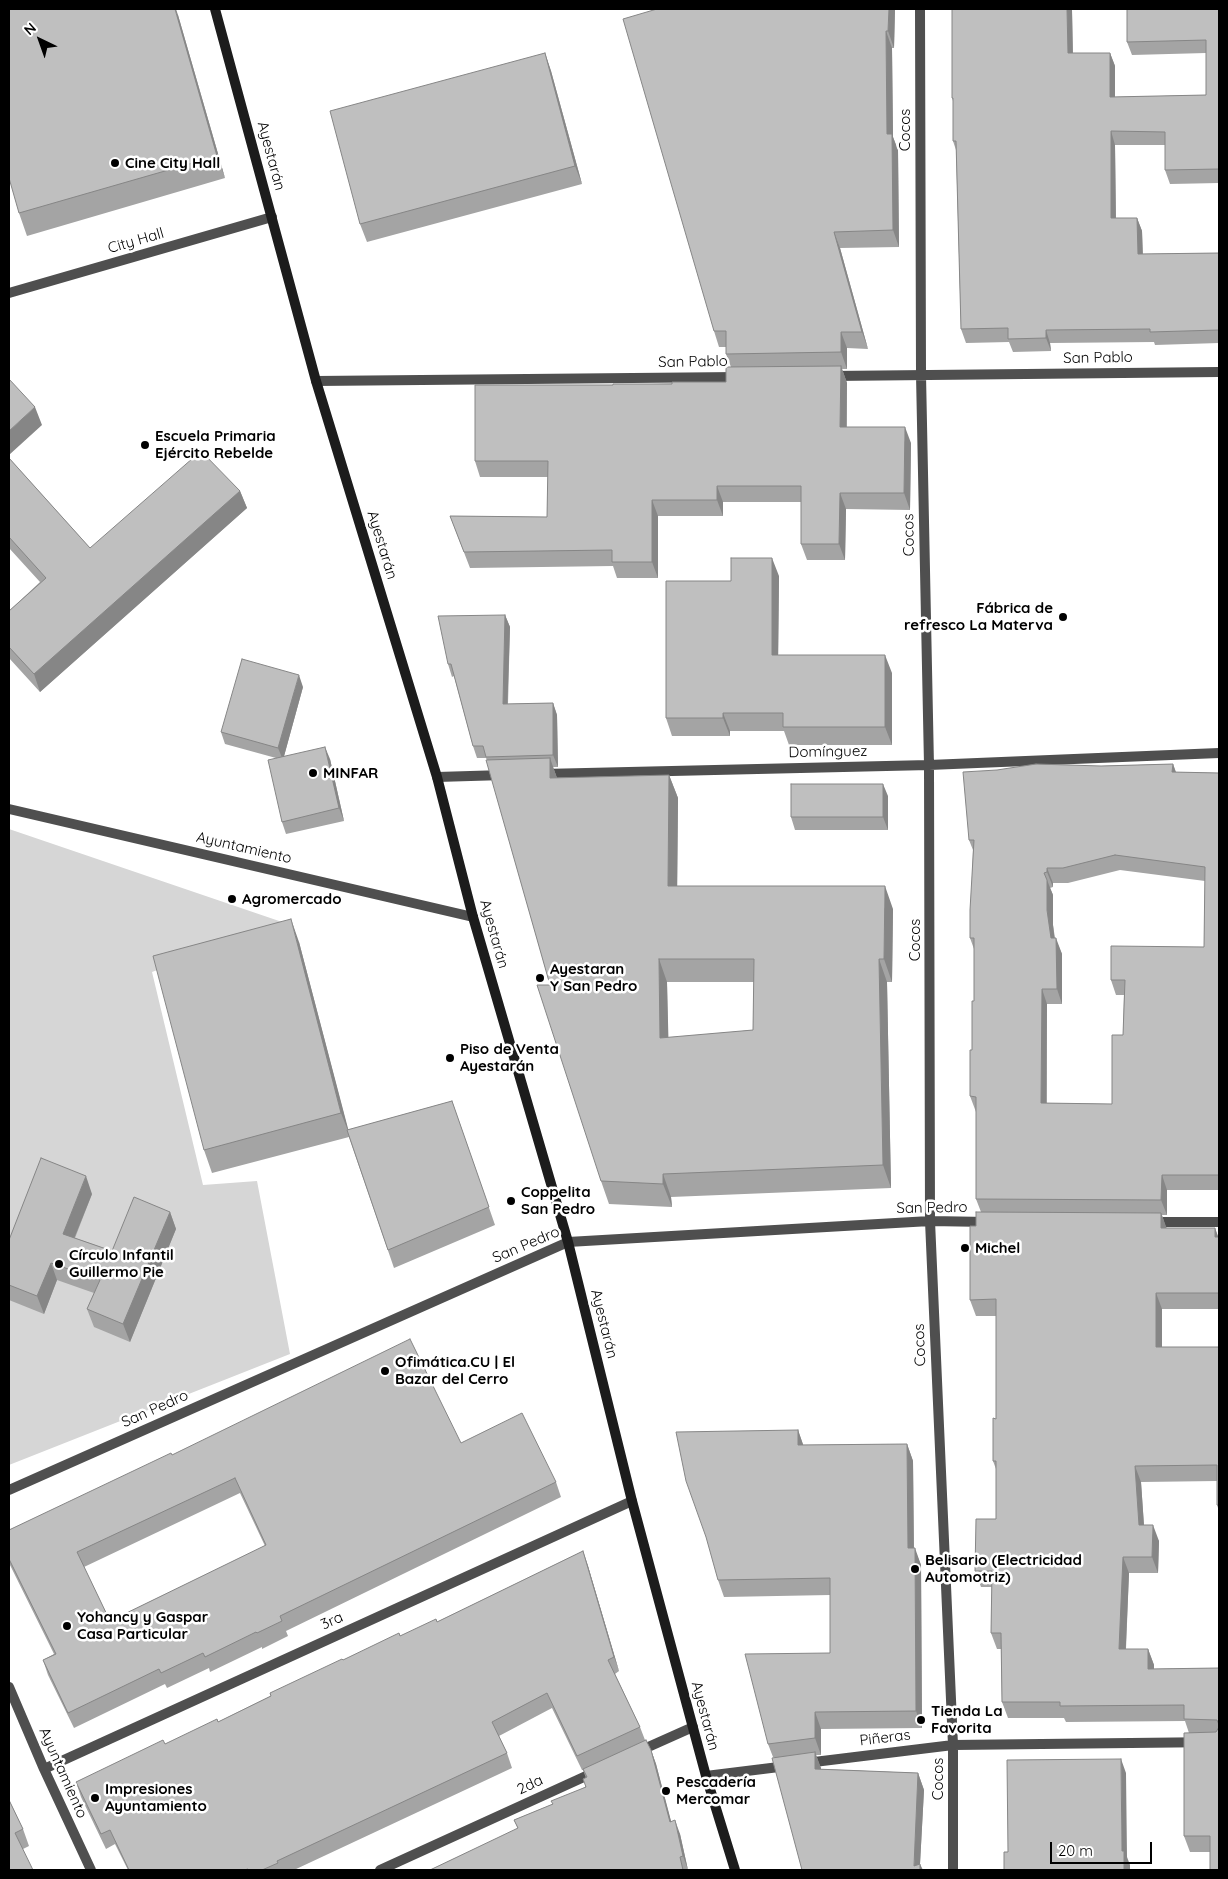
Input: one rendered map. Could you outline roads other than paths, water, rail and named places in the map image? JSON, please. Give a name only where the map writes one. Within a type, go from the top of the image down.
[{"type":"main road","name":"Ayestarán","points":[[215,9],[316,380],[437,777],[473,917],[568,1242],[632,1501],[706,1776],[735,1870]]},
{"type":"street","name":"Cocos","points":[[920,9],[921,375],[929,765],[930,1221],[952,1745],[954,1870]]},
{"type":"street","name":"City Hall","points":[[9,293],[272,217]]},
{"type":"street","name":"San Pablo","points":[[822,376],[1219,372]]},
{"type":"street","name":"San Pablo","points":[[316,380],[752,377]]},
{"type":"street","name":"Domínguez","points":[[535,774],[929,765],[1219,753]]},
{"type":"street","points":[[437,777],[516,775]]},
{"type":"street","name":"Ayuntamiento","points":[[9,809],[473,917]]},
{"type":"street","name":"San Pedro","points":[[9,1490],[568,1242],[930,1221],[1000,1222]]},
{"type":"street","points":[[1140,1222],[1219,1222]]},
{"type":"street","name":"3ra","points":[[44,1769],[632,1501]]},
{"type":"street","name":"Ayuntamiento","points":[[9,1687],[44,1769],[91,1870]]},
{"type":"street","points":[[630,1755],[693,1726]]},
{"type":"street","name":"Piñeras","points":[[706,1776],[952,1745],[1219,1742]]},
{"type":"street","name":"2da","points":[[380,1870],[604,1768]]},
{"type":"place","name":"Cine City Hall","points":[[115,163]]},
{"type":"place","name":"Escuela Primaria Ejército Rebelde","points":[[145,445]]},
{"type":"place","name":"Fábrica de refresco La Materva","points":[[1063,617]]},
{"type":"place","name":"MINFAR","points":[[313,773]]},
{"type":"place","name":"Agromercado","points":[[232,899]]},
{"type":"place","name":"Ayestaran Y San Pedro","points":[[540,978]]},
{"type":"place","name":"Piso de Venta Ayestarán","points":[[450,1058]]},
{"type":"place","name":"Coppelita San Pedro","points":[[511,1201]]},
{"type":"place","name":"Michel","points":[[965,1248]]},
{"type":"place","name":"Círculo Infantil Guillermo Pie","points":[[59,1264]]},
{"type":"place","name":"Ofimática.CU | El Bazar del Cerro","points":[[385,1371]]},
{"type":"place","name":"Belisario (Electricidad Automotriz)","points":[[915,1569]]},
{"type":"place","name":"Yohancy y Gaspar Casa Particular","points":[[67,1626]]},
{"type":"place","name":"Tienda La Favorita","points":[[921,1720]]},
{"type":"place","name":"Pescadería Mercomar","points":[[666,1791]]},
{"type":"place","name":"Impresiones Ayuntamiento","points":[[95,1798]]}]
